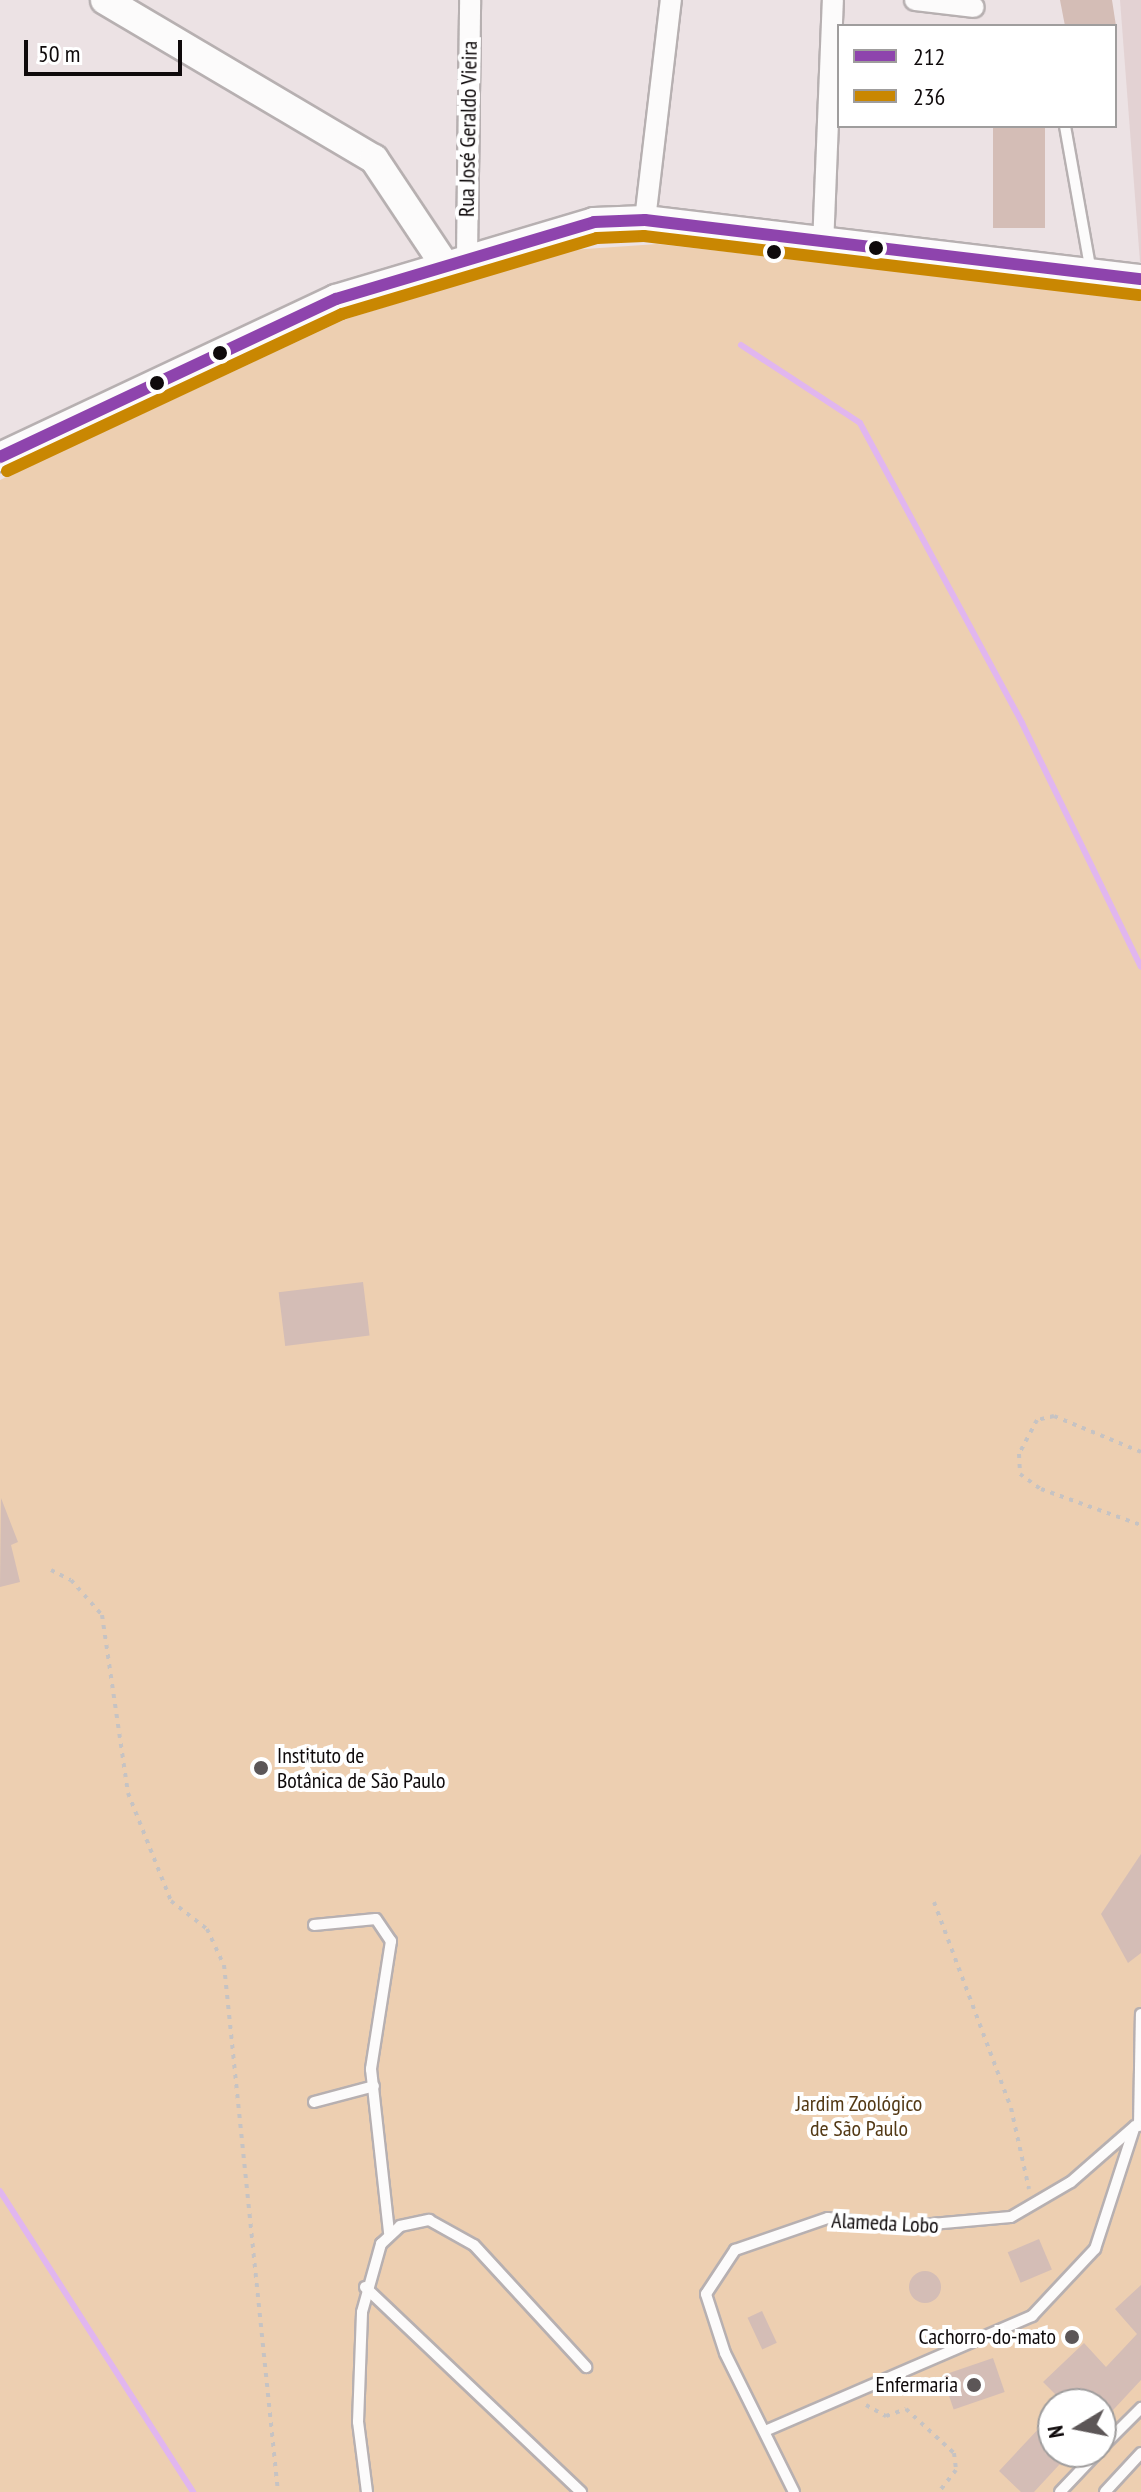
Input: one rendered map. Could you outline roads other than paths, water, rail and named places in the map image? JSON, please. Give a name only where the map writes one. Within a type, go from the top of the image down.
[{"type":"main road","points":[[105,0],[374,159],[455,261]]},
{"type":"main road","points":[[0,457],[75,427],[250,335],[455,261],[594,222],[645,220],[823,246],[1141,279]]},
{"type":"street","name":"Rua José Geraldo Vieira","points":[[455,261],[470,0]]},
{"type":"street","points":[[645,220],[671,0]]},
{"type":"street","points":[[823,246],[833,0]]},
{"type":"street","points":[[915,0],[974,7]]},
{"type":"lane","points":[[1065,128],[1091,274]]},
{"type":"lane","points":[[314,1925],[376,1919],[391,1941],[374,2086],[389,2233],[365,2287],[358,2372],[367,2492]]},
{"type":"lane","points":[[765,2431],[993,2337],[1041,2307],[1095,2249],[1138,2126],[1141,2014]]},
{"type":"lane","points":[[314,2102],[374,2086]]},
{"type":"lane","name":"Alameda Lobo","points":[[794,2492],[706,2294],[735,2250],[828,2218],[945,2226],[1033,2207],[1138,2126]]},
{"type":"lane","points":[[389,2233],[429,2220],[458,2233],[586,2367]]},
{"type":"lane","points":[[365,2287],[581,2492]]},
{"type":"lane","points":[[1117,2432],[1141,2408]]},
{"type":"lane","points":[[1105,2492],[1141,2453]]},
{"type":"lane","points":[[1060,2492],[1082,2468]]},
{"type":"waterway","points":[[741,345],[860,423],[1022,723],[1141,967]]},
{"type":"waterway","points":[[0,2191],[193,2492]]},
{"type":"place","name":"Instituto de Botânica de São Paulo","points":[[261,1768]]},
{"type":"place","name":"Cachorro-do-mato","points":[[1072,2337]]},
{"type":"place","name":"Enfermaria","points":[[974,2385]]},
{"type":"park label","name":"Jardim Zoológico de São Paulo","points":[[859,2116]]}]
